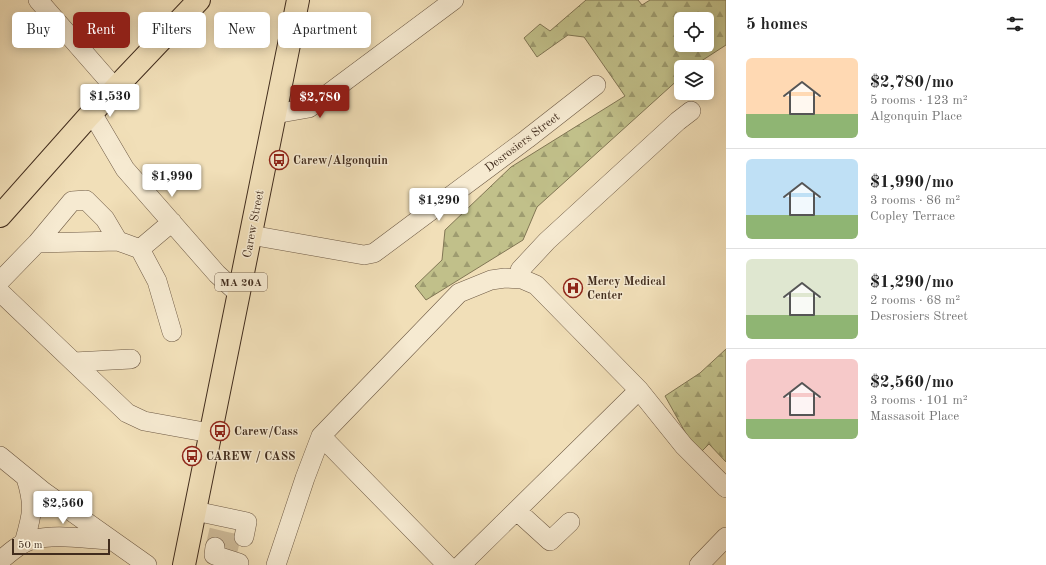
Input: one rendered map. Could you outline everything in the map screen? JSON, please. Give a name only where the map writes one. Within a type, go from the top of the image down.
[{"type":"main road","points":[[1,211],[199,0]]},
{"type":"main road","name":"Carew Street","points":[[184,565],[298,0]]},
{"type":"street","points":[[38,0],[116,88]]},
{"type":"street","points":[[275,114],[309,108],[454,0]]},
{"type":"street","name":"Desrosiers Street","points":[[251,235],[364,255],[374,252],[527,139],[596,85]]},
{"type":"street","points":[[521,280],[520,270],[547,241],[678,121],[691,111]]},
{"type":"street","points":[[92,113],[125,169],[217,274],[239,294]]},
{"type":"street","points":[[0,281],[37,242],[72,200],[86,200],[105,219],[118,241]]},
{"type":"street","points":[[140,249],[172,222]]},
{"type":"street","points":[[37,242],[118,241],[140,249],[157,281],[172,332]]},
{"type":"street","points":[[276,565],[305,478],[321,436],[459,293],[491,280],[505,278],[521,280],[536,285],[639,390],[684,446],[726,488]]},
{"type":"street","points":[[0,292],[127,413],[144,421],[210,433]]},
{"type":"street","points":[[74,362],[131,359]]},
{"type":"street","points":[[461,565],[639,390]]},
{"type":"street","points":[[321,436],[448,565]]},
{"type":"street","points":[[0,456],[26,478],[147,565]]},
{"type":"street","points":[[24,543],[33,515],[32,499],[26,478]]},
{"type":"street","points":[[516,510],[550,541],[570,522]]},
{"type":"street","points":[[195,511],[231,543]]},
{"type":"street","points":[[0,561],[13,550],[30,540],[49,537],[111,540]]},
{"type":"street","points":[[699,565],[725,539]]},
{"type":"green space","points":[[586,0],[638,0],[642,5],[650,0],[726,0],[726,45],[703,60],[674,60],[674,83],[537,207],[523,240],[426,300],[415,286],[442,260],[445,230],[511,167],[625,96],[584,37],[568,35],[537,57],[524,38],[540,24],[550,31]]},
{"type":"green space","points":[[726,349],[726,462],[709,444],[701,452],[690,441],[665,396],[700,373]]},
{"type":"tunnel","points":[[215,547],[219,530]]},
{"type":"tunnel","points":[[228,551],[232,533]]},
{"type":"place","name":"Carew/Algonquin","points":[[279,160]]},
{"type":"place","name":"Mercy Medical Center","points":[[573,288]]},
{"type":"place","name":"Carew/Cass","points":[[220,431]]},
{"type":"place","name":"CAREW / CASS","points":[[192,456]]}]
